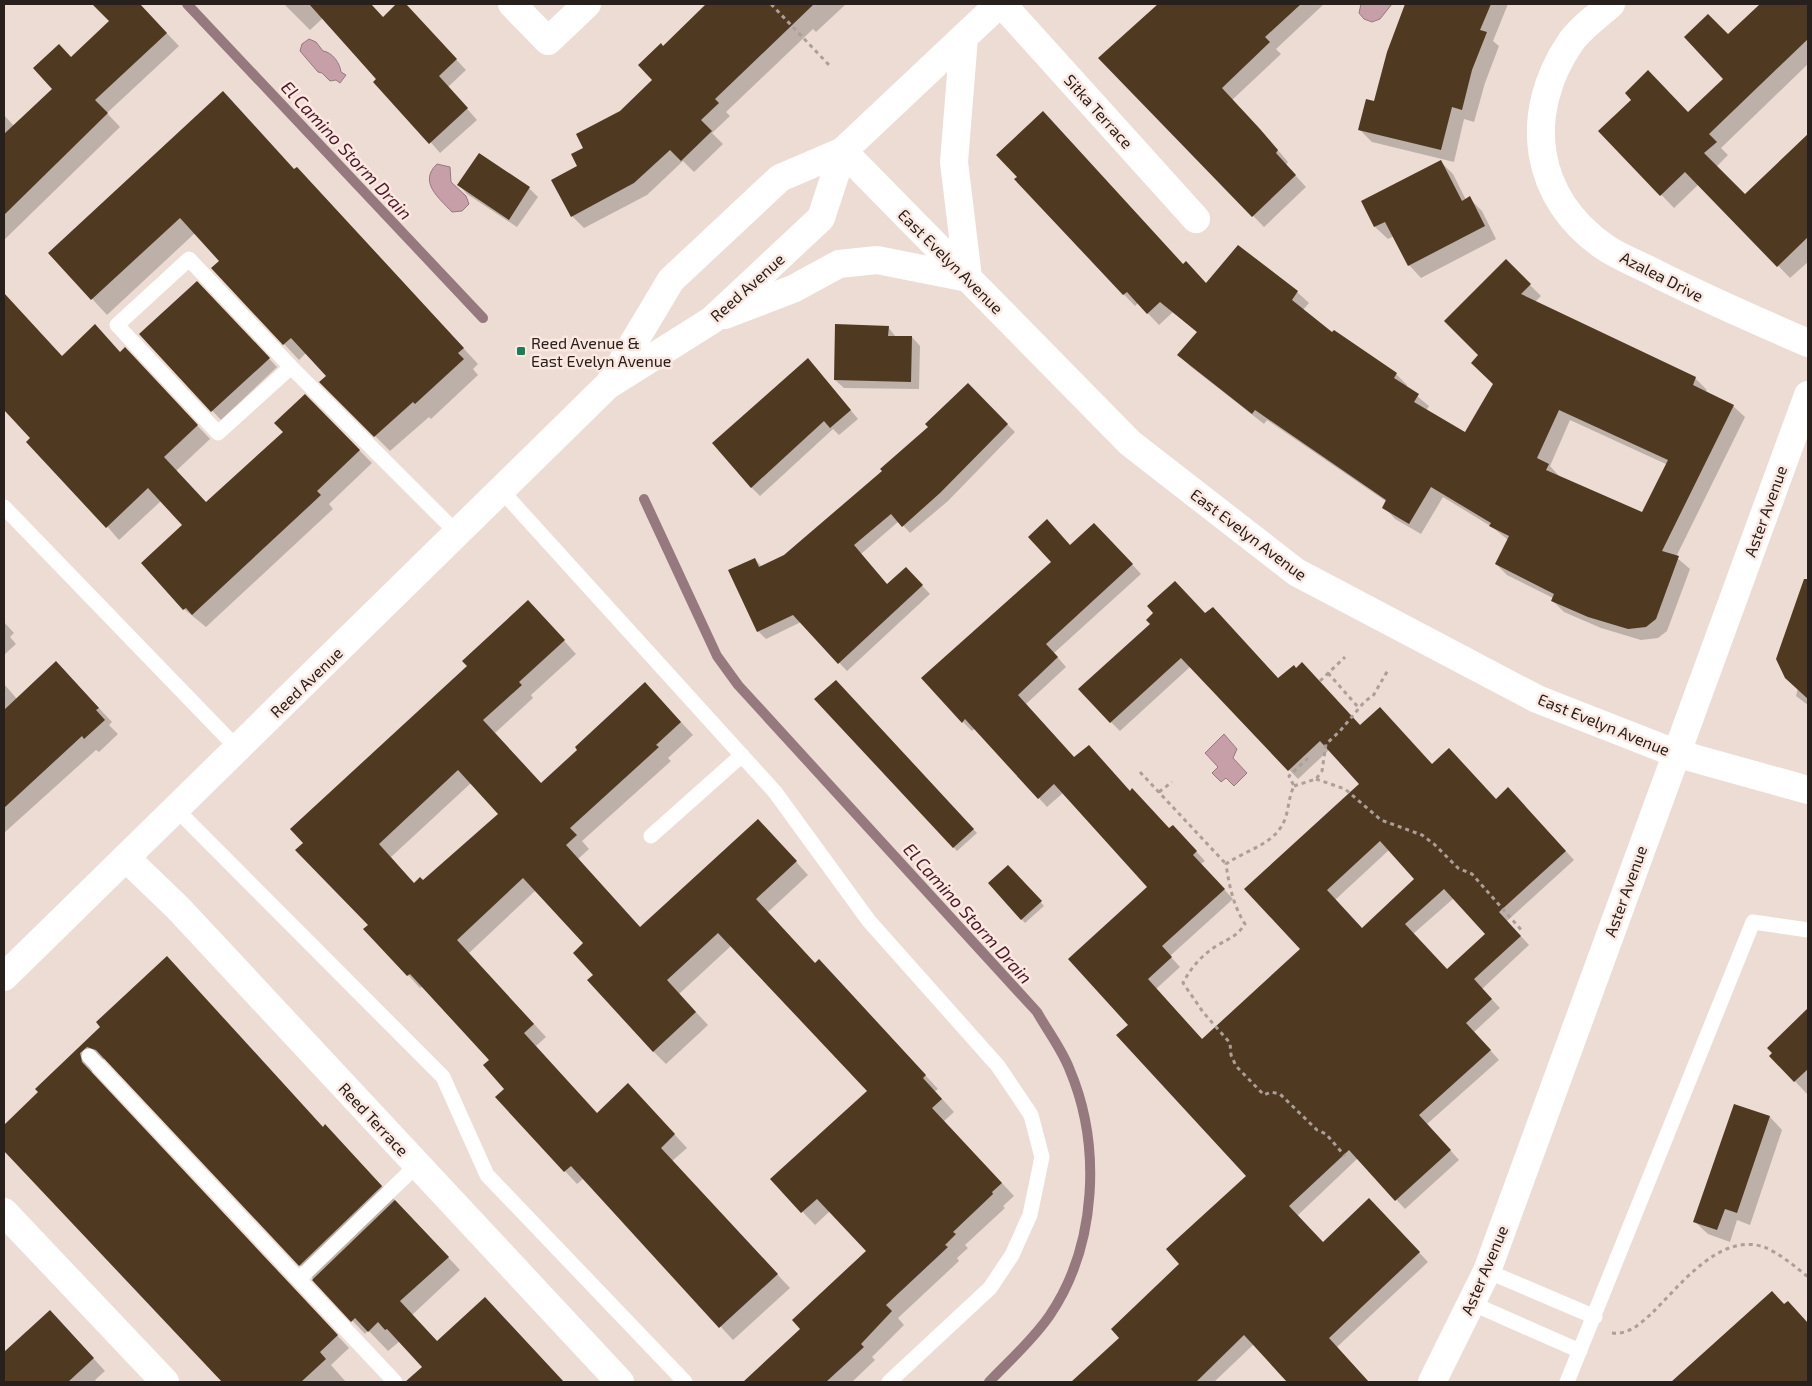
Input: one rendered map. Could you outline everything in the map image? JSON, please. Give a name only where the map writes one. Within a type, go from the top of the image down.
[{"type":"main road","points":[[512,4],[548,41],[587,4]]},
{"type":"main road","name":"Reed Avenue","points":[[607,386],[671,280],[780,178],[843,151],[1001,4]]},
{"type":"main road","name":"Sitka Terrace","points":[[1001,4],[1196,219]]},
{"type":"main road","name":"Azalea Drive","points":[[1611,4],[1571,42],[1552,75],[1541,110],[1541,146],[1545,172],[1570,217],[1606,248],[1711,301],[1808,343]]},
{"type":"main road","points":[[712,320],[793,289],[839,264],[877,260],[968,278],[954,162],[964,37]]},
{"type":"main road","name":"Reed Avenue","points":[[6,970],[126,858],[607,386],[712,320],[821,218],[843,151]]},
{"type":"main road","name":"East Evelyn Avenue","points":[[843,151],[1130,442],[1296,572],[1538,699],[1675,753],[1808,790]]},
{"type":"main road","name":"Aster Avenue","points":[[1432,1382],[1487,1271],[1675,753],[1808,395]]},
{"type":"main road","name":"Reed Terrace","points":[[126,858],[178,908],[620,1382]]},
{"type":"main road","points":[[4,1212],[165,1382]]},
{"type":"lane","points":[[291,367],[218,434],[117,325],[189,259],[291,367],[457,533]]},
{"type":"lane","points":[[501,490],[775,792],[869,921],[998,1066],[1032,1115],[1042,1157],[1030,1215],[1012,1255],[990,1288],[889,1382]]},
{"type":"lane","points":[[4,507],[238,749]]},
{"type":"lane","points":[[651,836],[742,755]]},
{"type":"lane","points":[[176,809],[443,1077],[487,1175],[685,1382]]},
{"type":"lane","points":[[1567,1382],[1754,922],[1808,930]]},
{"type":"lane","points":[[89,1056],[395,1382]]},
{"type":"lane","points":[[299,1279],[417,1165]]},
{"type":"lane","points":[[1487,1271],[1592,1324]]},
{"type":"lane","points":[[1471,1302],[1580,1351]]},
{"type":"path","points":[[771,4],[829,65]]},
{"type":"path","points":[[1320,681],[1345,657]]},
{"type":"path","points":[[1294,786],[1316,779],[1322,771],[1326,744],[1378,690],[1388,670]]},
{"type":"path","points":[[1328,673],[1359,708]]},
{"type":"path","points":[[1294,786],[1287,775],[1308,758]]},
{"type":"path","points":[[1140,772],[1226,864],[1237,911],[1245,924],[1238,935],[1217,945],[1195,964],[1183,982],[1203,1012],[1230,1042],[1231,1055],[1236,1066],[1264,1094],[1271,1092],[1280,1094],[1317,1130],[1326,1134],[1345,1156]]},
{"type":"path","points":[[1316,779],[1345,789],[1381,820],[1422,835],[1458,868],[1472,874],[1523,932]]},
{"type":"path","points":[[1159,792],[1172,782]]},
{"type":"path","points":[[1226,864],[1241,854],[1270,841],[1280,829],[1286,816],[1288,801],[1294,786]]},
{"type":"path","points":[[1592,1324],[1618,1334],[1638,1327],[1720,1250],[1739,1244],[1764,1248],[1808,1277]]},
{"type":"shaded area","points":[[1361,4],[1392,4],[1380,19],[1372,22],[1364,19],[1359,13]]},
{"type":"shaded area","points":[[309,39],[316,42],[323,51],[329,53],[337,62],[341,72],[346,75],[340,83],[336,80],[330,81],[322,73],[318,72],[300,51],[302,44]]},
{"type":"shaded area","points":[[437,164],[450,167],[451,182],[466,196],[469,204],[462,211],[452,212],[432,190],[430,177]]},
{"type":"shaded area","points":[[1224,734],[1237,749],[1233,758],[1247,773],[1234,786],[1226,778],[1221,782],[1212,773],[1218,767],[1205,753]]},
{"type":"building","points":[[92,4],[140,4],[167,33],[95,100],[108,113],[4,215],[4,134],[52,89],[33,68],[59,44],[71,57],[109,21]]},
{"type":"building","points":[[309,4],[371,4],[383,17],[396,4],[406,4],[457,59],[439,76],[468,108],[429,144],[373,82],[376,79]]},
{"type":"building","points":[[706,4],[814,4],[715,99],[719,103],[701,120],[712,131],[681,161],[670,150],[634,183],[571,217],[551,180],[577,166],[571,154],[583,148],[576,134],[620,111],[652,80],[638,65],[661,43],[663,46]]},
{"type":"building","points":[[1158,4],[1301,4],[1265,37],[1270,42],[1222,88],[1278,150],[1276,153],[1296,175],[1252,217],[1098,58]]},
{"type":"building","points":[[1405,4],[1491,4],[1480,30],[1487,32],[1472,70],[1462,110],[1452,107],[1441,150],[1358,130],[1366,99],[1374,101],[1387,52]]},
{"type":"building","points":[[1760,4],[1808,4],[1808,39],[1709,134],[1717,142],[1704,153],[1745,194],[1808,134],[1808,237],[1777,267],[1685,172],[1660,196],[1598,131],[1631,100],[1625,93],[1648,70],[1688,112],[1723,79],[1684,37],[1708,14],[1728,34]]},
{"type":"building","points":[[223,91],[294,169],[297,167],[464,348],[458,353],[464,359],[415,404],[413,402],[374,437],[319,382],[326,376],[291,338],[283,345],[211,268],[219,261],[180,218],[91,300],[48,253]]},
{"type":"building","points":[[1043,111],[1183,264],[1186,261],[1206,283],[1238,245],[1298,291],[1292,300],[1332,332],[1334,330],[1397,373],[1394,378],[1419,394],[1414,402],[1465,432],[1493,384],[1471,363],[1478,355],[1444,321],[1506,259],[1531,284],[1521,294],[1696,377],[1693,385],[1734,405],[1662,551],[1679,556],[1656,619],[1646,627],[1628,629],[1588,617],[1551,601],[1554,594],[1495,564],[1509,536],[1489,526],[1491,523],[1431,487],[1409,524],[1382,508],[1386,500],[1255,410],[1252,414],[1177,355],[1197,332],[1160,302],[1147,314],[1127,292],[1123,295],[1014,179],[1017,177],[996,155]],"holes":[[[1559,410],[1668,460],[1642,512],[1546,470],[1549,464],[1537,458]]]},
{"type":"building","points":[[479,153],[530,187],[509,220],[457,185]]},
{"type":"building","points":[[1441,160],[1462,201],[1470,196],[1485,226],[1408,266],[1385,222],[1374,227],[1361,201]]},
{"type":"building","points":[[197,281],[270,358],[211,412],[139,334]]},
{"type":"building","points":[[4,293],[62,356],[95,324],[120,352],[125,347],[198,425],[164,457],[206,502],[283,432],[274,423],[305,394],[360,450],[317,491],[321,495],[192,615],[186,608],[183,610],[141,563],[182,525],[148,488],[106,528],[26,442],[30,438],[4,410]]},
{"type":"building","points":[[835,324],[889,326],[888,336],[912,336],[911,382],[834,380]]},
{"type":"building","points":[[808,358],[851,410],[830,428],[824,421],[751,488],[712,443]]},
{"type":"building","points":[[968,383],[1008,424],[940,493],[902,527],[891,514],[854,545],[887,584],[906,567],[923,585],[838,664],[793,615],[757,632],[728,570],[755,558],[759,567],[784,555],[882,471],[880,469],[928,427],[925,424]]},
{"type":"building","points":[[1047,519],[1070,545],[1094,523],[1133,564],[1046,644],[1058,657],[1018,695],[1074,757],[1089,745],[1130,791],[1132,788],[1169,828],[1173,825],[1197,851],[1193,855],[1225,889],[1162,946],[1172,957],[1148,979],[1202,1039],[1300,949],[1244,889],[1359,784],[1320,741],[1288,771],[1181,658],[1110,723],[1078,689],[1150,624],[1146,620],[1153,613],[1147,606],[1175,581],[1205,613],[1213,607],[1278,678],[1294,665],[1296,668],[1302,662],[1360,725],[1380,707],[1432,764],[1449,748],[1496,799],[1508,787],[1566,851],[1499,912],[1521,936],[1474,979],[1492,999],[1466,1023],[1491,1050],[1419,1115],[1451,1150],[1395,1201],[1349,1150],[1289,1206],[1323,1242],[1369,1198],[1420,1252],[1329,1338],[1369,1382],[1287,1382],[1244,1335],[1196,1382],[1071,1382],[1119,1338],[1111,1329],[1179,1264],[1166,1249],[1246,1176],[1116,1035],[1128,1025],[1068,959],[1147,887],[1054,784],[1038,799],[965,719],[962,723],[921,678],[1051,562],[1028,537]],"holes":[[[1380,841],[1414,879],[1362,928],[1327,890]],[[1444,889],[1485,934],[1447,969],[1405,924]]]},
{"type":"building","points":[[1804,579],[1808,579],[1808,699],[1785,678],[1776,659]]},
{"type":"building","points":[[528,600],[565,640],[519,682],[522,685],[483,720],[541,783],[577,750],[575,747],[645,682],[681,722],[656,745],[659,747],[570,828],[577,835],[566,845],[640,927],[758,819],[797,861],[756,899],[815,963],[819,959],[926,1075],[923,1078],[942,1099],[932,1108],[1002,1183],[953,1232],[956,1234],[945,1245],[948,1247],[886,1305],[892,1311],[861,1344],[864,1347],[826,1382],[743,1382],[800,1329],[792,1320],[866,1251],[817,1199],[801,1213],[770,1179],[867,1091],[718,933],[667,980],[696,1012],[653,1052],[587,980],[593,975],[573,953],[583,943],[523,878],[457,940],[534,1024],[524,1033],[597,1113],[628,1083],[675,1134],[661,1148],[778,1274],[719,1328],[571,1166],[564,1172],[495,1097],[504,1089],[483,1065],[489,1060],[410,974],[407,976],[363,929],[368,925],[295,850],[303,843],[290,829],[467,666],[462,661]],"holes":[[[458,770],[498,814],[423,880],[420,877],[414,883],[379,844]]]},
{"type":"building","points":[[56,661],[99,708],[96,710],[105,720],[84,739],[82,736],[4,808],[4,710]]},
{"type":"building","points":[[836,680],[974,829],[953,848],[814,699]]},
{"type":"building","points":[[1008,865],[1042,901],[1021,920],[988,883]]},
{"type":"building","points":[[167,956],[323,1127],[325,1124],[382,1186],[299,1266],[96,1050],[87,1047],[80,1053],[82,1062],[338,1335],[320,1352],[326,1359],[301,1382],[222,1382],[4,1151],[4,1125],[38,1092],[35,1089],[100,1027],[96,1022]]},
{"type":"building","points":[[1808,1008],[1808,1069],[1794,1082],[1769,1056],[1772,1053],[1767,1048]]},
{"type":"building","points":[[1734,1104],[1770,1116],[1737,1213],[1725,1209],[1717,1230],[1693,1222]]},
{"type":"building","points":[[395,1200],[449,1257],[400,1301],[437,1341],[485,1297],[564,1382],[405,1382],[422,1367],[387,1329],[385,1330],[378,1322],[368,1332],[355,1318],[351,1322],[312,1280]]},
{"type":"building","points":[[1772,1291],[1784,1304],[1788,1301],[1808,1323],[1808,1382],[1671,1382]]},
{"type":"building","points":[[50,1310],[94,1358],[68,1382],[4,1382],[4,1352]]},
{"type":"waterway","name":"El Camino Storm Drain","points":[[187,4],[483,318]]},
{"type":"waterway","name":"El Camino Storm Drain","points":[[644,499],[717,656],[738,685],[1037,1012],[1069,1068],[1080,1098],[1087,1129],[1090,1162],[1090,1194],[1077,1258],[1066,1287],[1050,1315],[1029,1342],[989,1382]]},
{"type":"place","name":"Reed Avenue & East Evelyn Avenue","points":[[521,351]]}]
